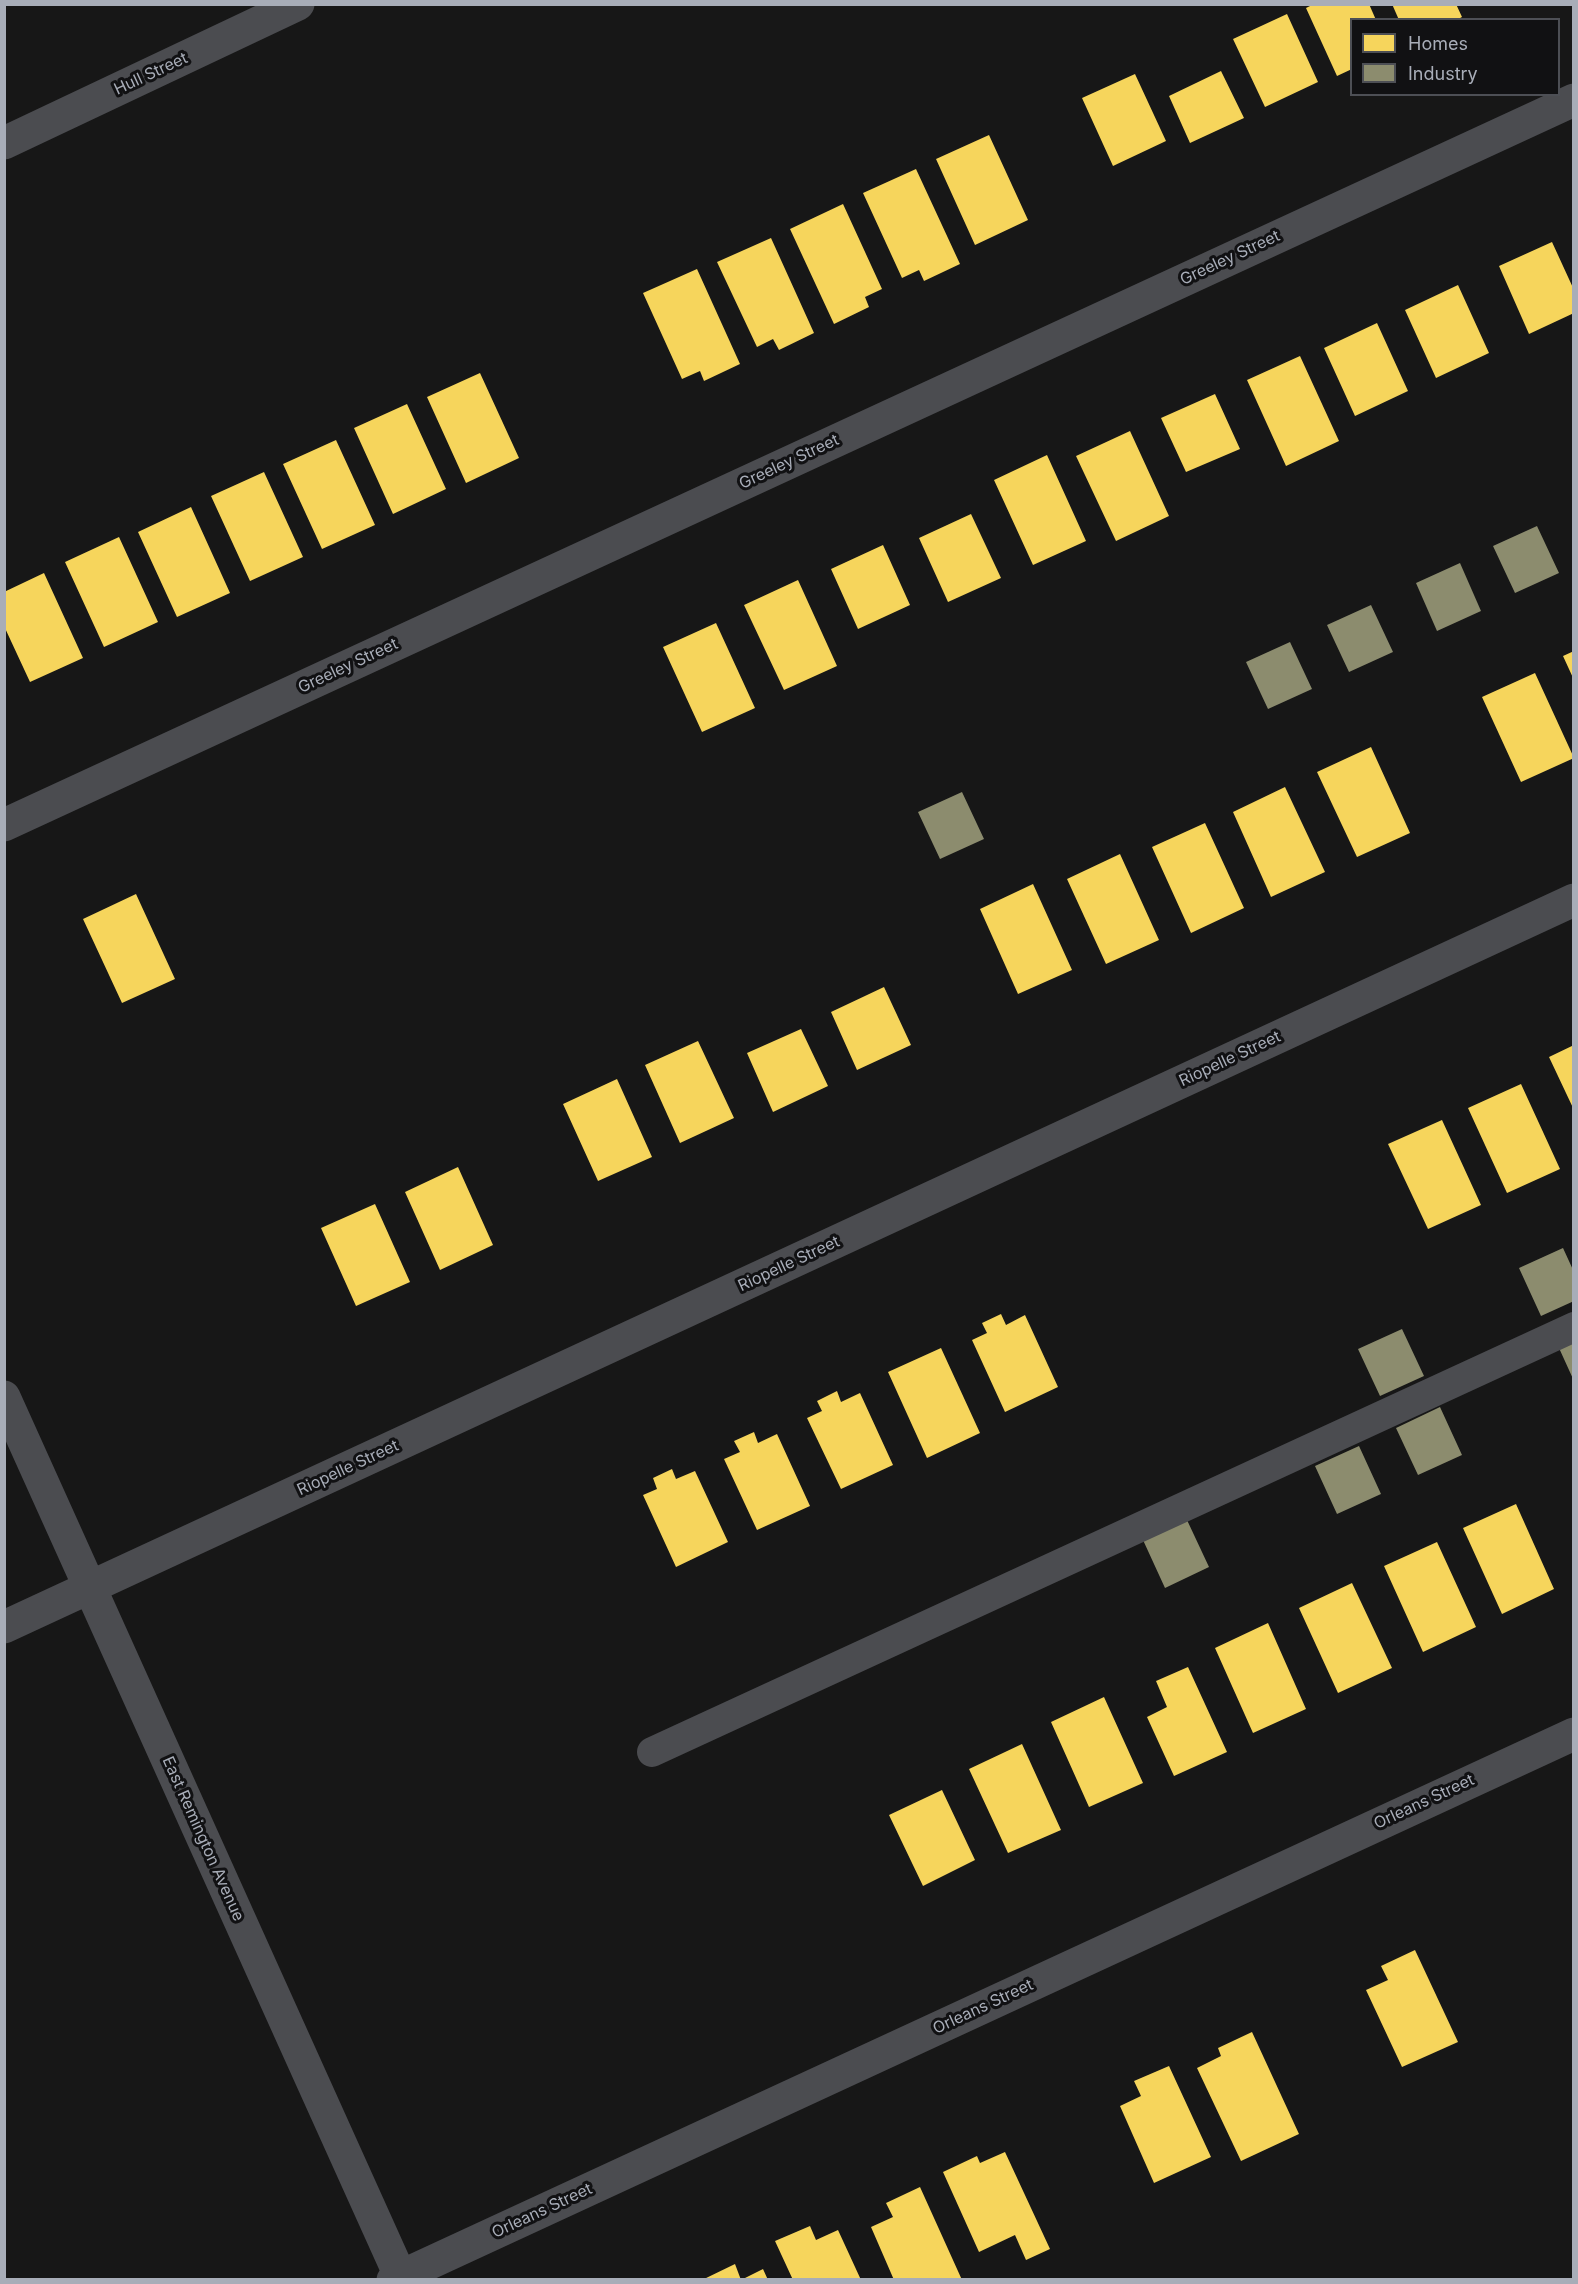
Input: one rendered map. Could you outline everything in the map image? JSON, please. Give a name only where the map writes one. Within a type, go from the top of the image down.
[{"type":"street","name":"Hull Street","points":[[4,143],[298,4]]},
{"type":"street","name":"Greeley Street","points":[[4,825],[1574,100]]},
{"type":"street","name":"Riopelle Street","points":[[4,1627],[1574,900]]},
{"type":"street","name":"East Remington Avenue","points":[[4,1397],[399,2278]]},
{"type":"street","name":"Orleans Street","points":[[399,2278],[1574,1734]]},
{"type":"lane","points":[[652,1752],[1574,1327]]},
{"type":"building: Homes","points":[[1314,4],[1369,4],[1375,18],[1350,18],[1350,70],[1337,76],[1306,8]]},
{"type":"building: Homes","points":[[1392,4],[1456,4],[1462,17],[1460,18],[1398,18]]},
{"type":"building: Homes","points":[[1287,14],[1318,82],[1265,107],[1233,39]]},
{"type":"building: Homes","points":[[1221,71],[1244,118],[1190,143],[1169,96]]},
{"type":"building: Homes","points":[[1135,74],[1166,141],[1113,166],[1082,98]]},
{"type":"building: Homes","points":[[989,135],[1028,220],[975,245],[936,159]]},
{"type":"building: Homes","points":[[916,169],[960,264],[924,281],[919,270],[902,278],[863,193]]},
{"type":"building: Homes","points":[[843,204],[882,289],[865,297],[869,307],[834,324],[790,229]]},
{"type":"building: Homes","points":[[771,238],[814,333],[779,350],[773,339],[757,347],[717,262]]},
{"type":"building: Homes","points":[[1552,242],[1574,290],[1574,313],[1529,334],[1499,266]]},
{"type":"building: Homes","points":[[697,269],[740,364],[704,381],[700,371],[682,379],[643,293]]},
{"type":"building: Homes","points":[[1458,285],[1489,353],[1436,378],[1405,310]]},
{"type":"building: Homes","points":[[1377,323],[1408,391],[1355,416],[1324,348]]},
{"type":"building: Homes","points":[[1300,356],[1339,441],[1286,466],[1247,380]]},
{"type":"building: Homes","points":[[480,373],[519,458],[466,483],[427,397]]},
{"type":"building: Homes","points":[[1215,394],[1240,449],[1186,472],[1161,418]]},
{"type":"building: Homes","points":[[407,404],[446,489],[393,514],[354,428]]},
{"type":"building: Homes","points":[[1130,431],[1169,516],[1116,541],[1076,456]]},
{"type":"building: Homes","points":[[336,440],[375,525],[322,549],[283,464]]},
{"type":"building: Homes","points":[[1047,455],[1086,541],[1033,565],[994,480]]},
{"type":"building: Homes","points":[[264,472],[303,557],[250,581],[211,496]]},
{"type":"building: Homes","points":[[191,507],[230,593],[177,617],[138,532]]},
{"type":"building: Homes","points":[[971,514],[1001,578],[948,602],[919,538]]},
{"type":"building: Homes","points":[[119,537],[158,622],[104,647],[65,562]]},
{"type":"building: Homes","points":[[883,545],[910,605],[858,629],[831,569]]},
{"type":"building: Homes","points":[[44,573],[83,658],[30,682],[4,626],[4,592]]},
{"type":"building: Homes","points":[[798,580],[837,666],[784,690],[744,605]]},
{"type":"building: Homes","points":[[716,623],[755,708],[702,732],[663,647]]},
{"type":"building: Homes","points":[[1574,651],[1574,680],[1563,656]]},
{"type":"building: Homes","points":[[1535,673],[1574,758],[1521,782],[1482,697]]},
{"type":"building: Homes","points":[[1371,747],[1410,833],[1357,857],[1317,772]]},
{"type":"building: Homes","points":[[1285,787],[1325,872],[1271,897],[1233,812]]},
{"type":"building: Homes","points":[[1205,823],[1244,908],[1191,933],[1152,847]]},
{"type":"building: Homes","points":[[1120,854],[1159,940],[1106,964],[1067,879]]},
{"type":"building: Homes","points":[[1033,884],[1072,970],[1018,994],[980,909]]},
{"type":"building: Homes","points":[[136,894],[175,979],[122,1003],[83,919]]},
{"type":"building: Homes","points":[[884,987],[911,1045],[857,1070],[831,1012]]},
{"type":"building: Homes","points":[[801,1029],[828,1086],[773,1112],[747,1053]]},
{"type":"building: Homes","points":[[698,1041],[734,1118],[680,1143],[645,1065]]},
{"type":"building: Homes","points":[[1574,1045],[1574,1110],[1549,1057]]},
{"type":"building: Homes","points":[[617,1079],[652,1157],[598,1181],[563,1104]]},
{"type":"building: Homes","points":[[1521,1084],[1560,1169],[1507,1193],[1468,1108]]},
{"type":"building: Homes","points":[[1442,1120],[1481,1205],[1428,1229],[1388,1144]]},
{"type":"building: Homes","points":[[458,1167],[493,1245],[440,1270],[405,1192]]},
{"type":"building: Homes","points":[[375,1204],[410,1282],[356,1306],[321,1228]]},
{"type":"building: Homes","points":[[1001,1314],[1006,1325],[1025,1315],[1058,1387],[1005,1412],[972,1340],[987,1333],[982,1323]]},
{"type":"building: Homes","points":[[941,1348],[980,1433],[927,1458],[888,1372]]},
{"type":"building: Homes","points":[[837,1391],[841,1402],[860,1393],[893,1465],[841,1489],[807,1418],[822,1411],[817,1401]]},
{"type":"building: Homes","points":[[754,1432],[758,1443],[777,1434],[810,1506],[757,1530],[724,1459],[740,1452],[734,1441]]},
{"type":"building: Homes","points":[[672,1469],[676,1479],[695,1471],[728,1542],[676,1567],[643,1495],[657,1489],[653,1478]]},
{"type":"building: Homes","points":[[1516,1504],[1554,1589],[1502,1614],[1463,1528]]},
{"type":"building: Homes","points":[[1437,1542],[1476,1627],[1423,1652],[1384,1566]]},
{"type":"building: Homes","points":[[1352,1583],[1392,1668],[1338,1693],[1299,1608]]},
{"type":"building: Homes","points":[[1268,1623],[1306,1709],[1253,1733],[1215,1648]]},
{"type":"building: Homes","points":[[1188,1667],[1227,1752],[1174,1776],[1147,1717],[1167,1707],[1156,1681]]},
{"type":"building: Homes","points":[[1104,1697],[1143,1783],[1089,1807],[1051,1722]]},
{"type":"building: Homes","points":[[1022,1744],[1061,1830],[1008,1853],[969,1769]]},
{"type":"building: Homes","points":[[942,1790],[975,1860],[923,1886],[889,1815]]},
{"type":"building: Homes","points":[[1415,1950],[1458,2042],[1402,2067],[1366,1990],[1388,1980],[1381,1966]]},
{"type":"building: Homes","points":[[1252,2032],[1299,2134],[1241,2161],[1197,2068],[1221,2056],[1218,2048]]},
{"type":"building: Homes","points":[[1169,2066],[1211,2157],[1154,2183],[1120,2106],[1141,2096],[1134,2081]]},
{"type":"building: Homes","points":[[1005,2152],[1050,2249],[1026,2260],[1015,2235],[979,2252],[943,2172],[977,2156],[980,2163]]},
{"type":"building: Homes","points":[[920,2187],[962,2280],[894,2280],[871,2227],[893,2217],[886,2203]]},
{"type":"building: Homes","points":[[810,2226],[816,2240],[838,2230],[861,2280],[793,2280],[775,2241]]},
{"type":"building: Homes","points":[[735,2264],[741,2280],[702,2280]]},
{"type":"building: Homes","points":[[763,2269],[768,2280],[741,2280]]},
{"type":"building: Industry","points":[[1537,526],[1559,573],[1515,593],[1493,546]]},
{"type":"building: Industry","points":[[1460,563],[1481,611],[1437,631],[1416,583]]},
{"type":"building: Industry","points":[[1371,605],[1393,652],[1349,672],[1327,625]]},
{"type":"building: Industry","points":[[1290,642],[1312,689],[1268,709],[1246,662]]},
{"type":"building: Industry","points":[[962,792],[984,839],[940,859],[918,812]]},
{"type":"building: Industry","points":[[1563,1248],[1574,1272],[1574,1301],[1541,1316],[1519,1268]]},
{"type":"building: Industry","points":[[1402,1329],[1424,1376],[1380,1396],[1358,1349]]},
{"type":"building: Industry","points":[[1574,1341],[1574,1381],[1559,1348]]},
{"type":"building: Industry","points":[[1440,1407],[1462,1455],[1418,1475],[1396,1428]]},
{"type":"building: Industry","points":[[1359,1446],[1381,1494],[1337,1514],[1315,1466]]},
{"type":"building: Industry","points":[[1187,1520],[1209,1567],[1165,1588],[1143,1540]]}]
